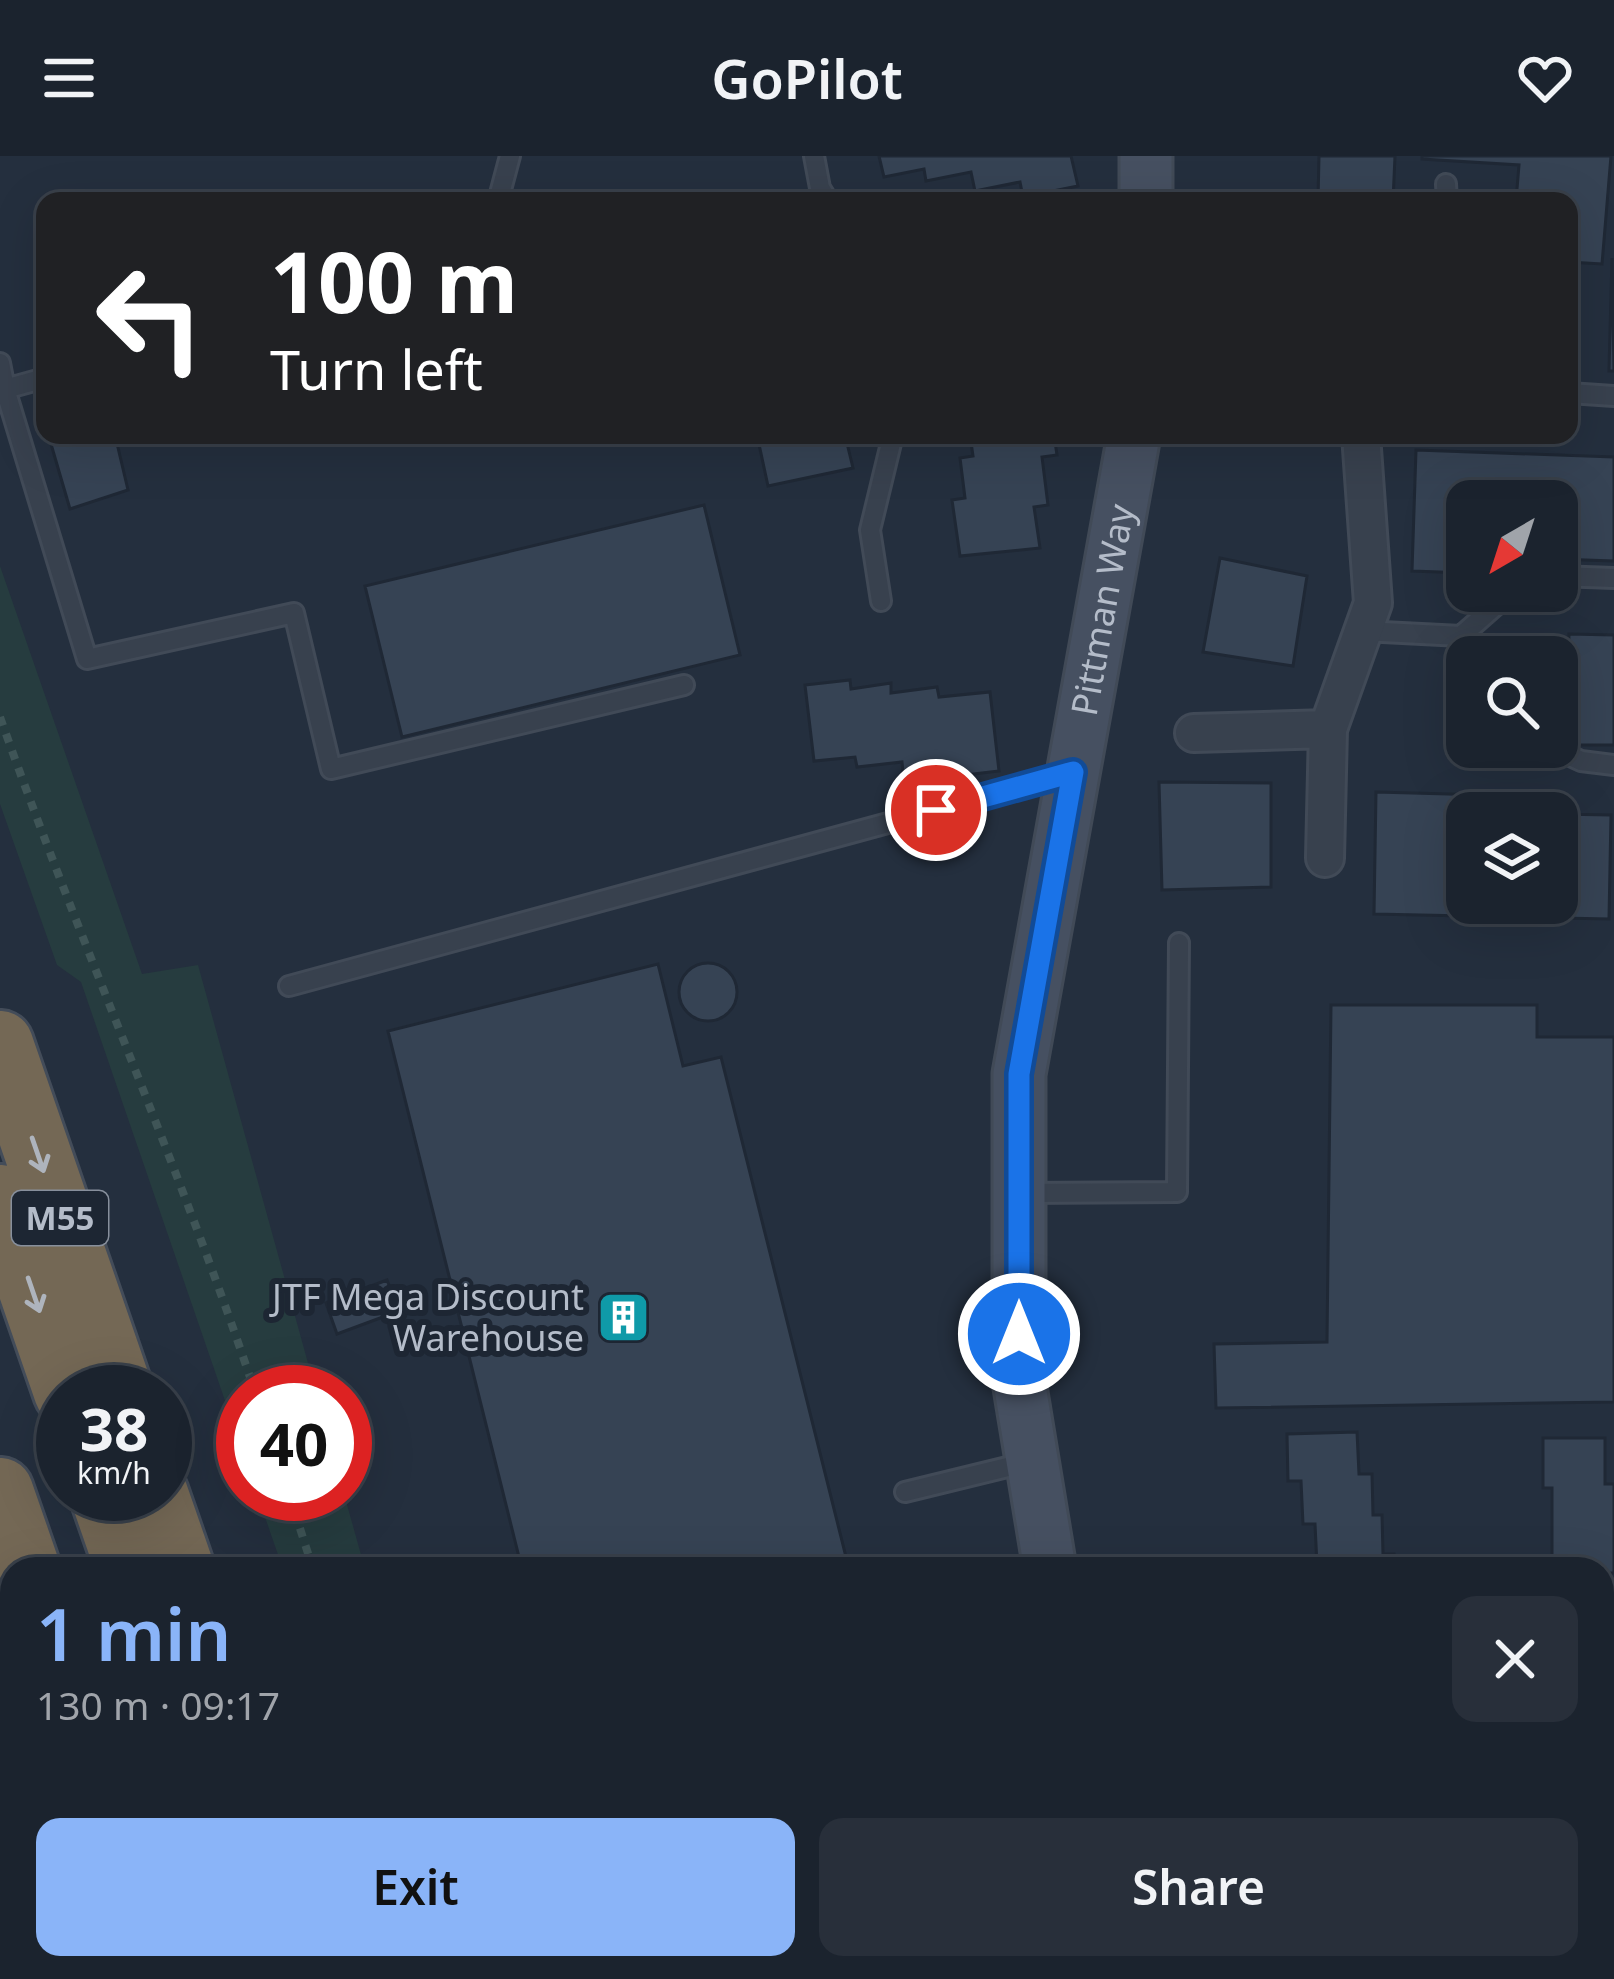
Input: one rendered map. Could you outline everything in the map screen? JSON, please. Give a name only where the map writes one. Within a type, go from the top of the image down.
[{"type":"highway","name":"M55","points":[[0,1044],[111,1365]]},
{"type":"highway","points":[[0,1198],[58,1365]]},
{"type":"highway","points":[[0,1490],[23,1557]]},
{"type":"highway","points":[[112,1521],[125,1557]]},
{"type":"highway","points":[[164,1521],[177,1557]]},
{"type":"street","points":[[1146,156],[1146,192]]},
{"type":"street","name":"Pittman Way","points":[[1048,1557],[1019,1381],[1019,1074],[1132,444]]},
{"type":"street","points":[[1325,858],[1328,729],[1373,603],[1361,444]]},
{"type":"street","points":[[1194,733],[1328,729]]},
{"type":"lane","points":[[500,192],[510,156]]},
{"type":"lane","points":[[814,156],[822,192]]},
{"type":"lane","points":[[0,363],[87,659],[294,613],[332,770],[684,686]]},
{"type":"lane","points":[[5,389],[36,380]]},
{"type":"lane","points":[[1578,394],[1614,396]]},
{"type":"lane","points":[[881,602],[870,530],[891,444]]},
{"type":"lane","points":[[1578,577],[1614,578]]},
{"type":"lane","points":[[1363,631],[1461,636],[1488,612]]},
{"type":"lane","points":[[1578,760],[1614,765]]},
{"type":"lane","points":[[289,986],[1073,772]]},
{"type":"lane","points":[[1019,1193],[1177,1192],[1179,943]]},
{"type":"lane","points":[[905,1492],[1032,1460]]},
{"type":"path","points":[[0,717],[246,1365]]},
{"type":"path","points":[[298,1521],[309,1557]]},
{"type":"green space","points":[[0,566],[142,974],[198,965],[309,1365],[216,1365],[216,1374],[81,982],[57,965],[0,804]]},
{"type":"green space","points":[[266,1521],[352,1521],[362,1557],[279,1557]]},
{"type":"building","points":[[879,156],[1071,156],[1078,186],[1022,192],[1020,182],[975,191],[971,172],[926,181],[924,169],[884,177]]},
{"type":"building","points":[[1319,156],[1395,156],[1393,192],[1318,192]]},
{"type":"building","points":[[1611,156],[1602,264],[1578,263],[1578,192],[1517,192],[1519,165],[1422,159]]},
{"type":"building","points":[[1612,258],[1614,371],[1609,371]]},
{"type":"building","points":[[51,444],[117,444],[128,490],[70,509]]},
{"type":"building","points":[[759,444],[847,444],[853,468],[768,486]]},
{"type":"building","points":[[971,444],[1055,444],[1057,455],[1042,457],[1048,505],[1034,507],[1040,548],[960,556],[952,500],[965,498],[960,458],[973,456]]},
{"type":"building","points":[[1416,450],[1614,457],[1614,561],[1578,560],[1578,480],[1446,480],[1446,572],[1412,571]]},
{"type":"building","points":[[704,505],[740,655],[402,737],[365,586]]},
{"type":"building","points":[[1220,558],[1307,576],[1293,666],[1203,652]]},
{"type":"building","points":[[1614,635],[1614,745],[1578,745],[1578,636],[1569,636]]},
{"type":"building","points":[[850,680],[851,689],[891,683],[891,693],[937,687],[939,697],[990,692],[999,771],[948,777],[946,767],[903,772],[902,762],[857,767],[855,757],[814,761],[805,685]]},
{"type":"building","points":[[1159,782],[1271,783],[1271,887],[1162,890]]},
{"type":"building","points":[[1376,792],[1446,794],[1446,916],[1374,914]]},
{"type":"building","points":[[1578,814],[1611,815],[1609,919],[1578,918]]},
{"type":"building","points":[[708,963],[728,972],[737,992],[728,1012],[708,1021],[688,1012],[679,992],[688,972]]},
{"type":"building","name":"JTF Mega Discount Warehouse","points":[[658,964],[683,1066],[721,1057],[846,1557],[519,1557],[388,1031]]},
{"type":"building","points":[[1331,1005],[1537,1005],[1537,1037],[1614,1037],[1614,1402],[1216,1408],[1214,1344],[1327,1342]]},
{"type":"building","points":[[387,1280],[399,1311],[337,1334],[326,1303]]},
{"type":"building","points":[[1357,1432],[1359,1474],[1372,1474],[1373,1515],[1382,1515],[1383,1554],[1394,1557],[1317,1557],[1315,1524],[1303,1524],[1301,1481],[1288,1481],[1287,1434]]},
{"type":"building","points":[[1543,1438],[1605,1438],[1605,1484],[1614,1484],[1614,1557],[1552,1557],[1552,1488],[1543,1488]]},
{"type":"place","name":"JTF Mega Discount Warehouse","points":[[623,1318]]},
{"type":"route","points":[[936,810],[1073,772],[1019,1074],[1019,1334]]}]
